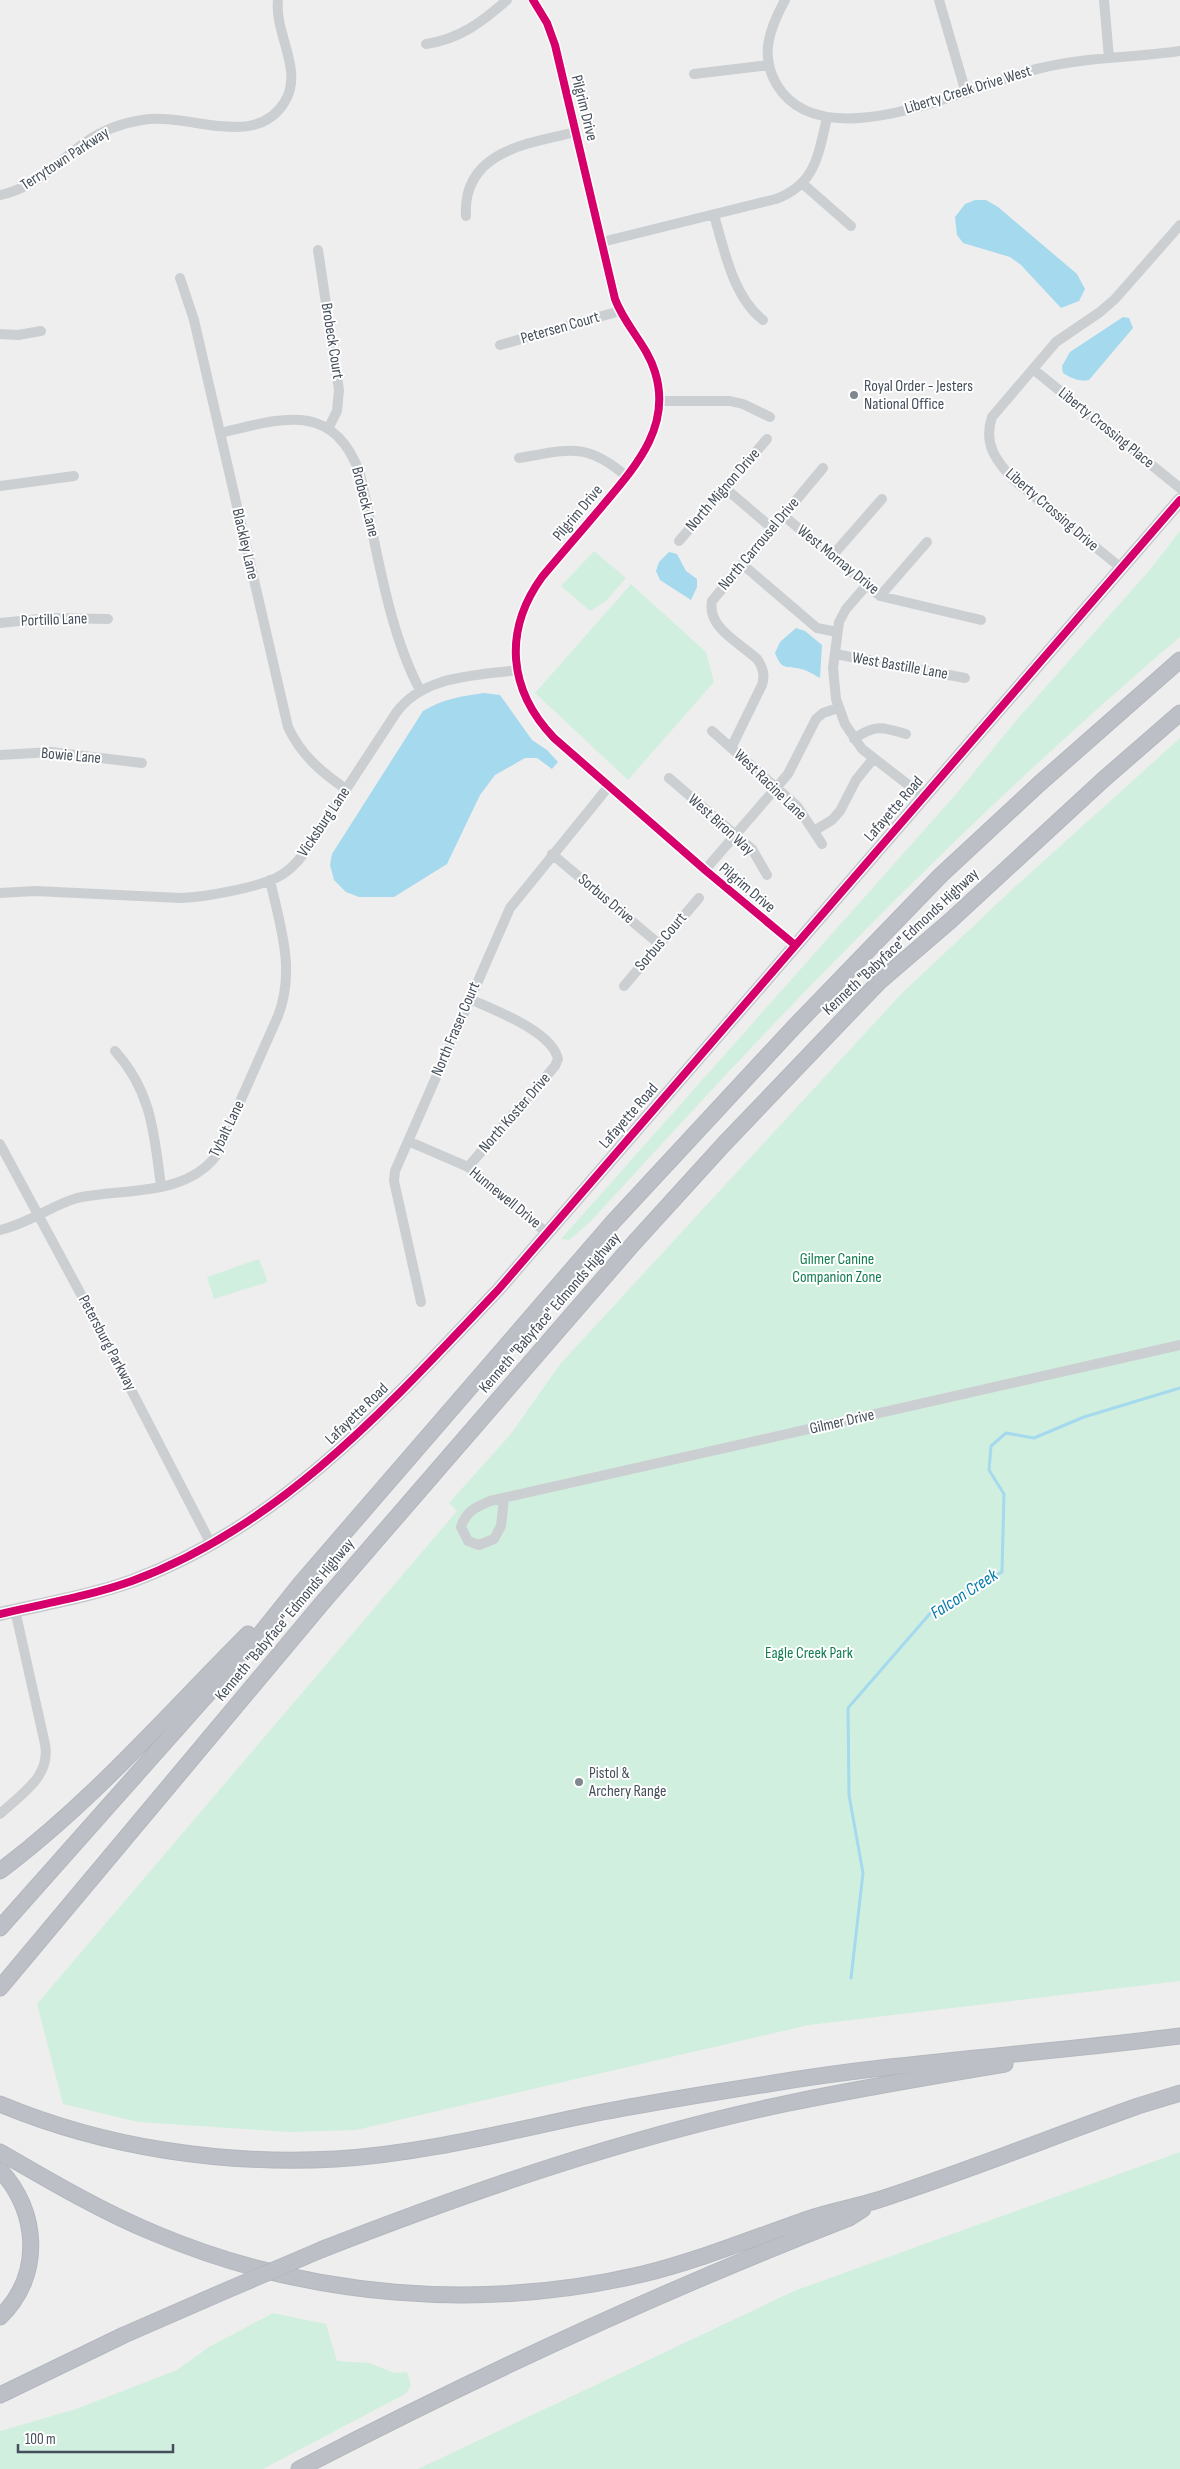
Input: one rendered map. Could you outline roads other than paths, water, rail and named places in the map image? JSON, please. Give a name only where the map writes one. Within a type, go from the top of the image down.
[{"type":"highway","name":"Kenneth \"Babyface\" Edmonds Highway","points":[[0,1928],[254,1642],[301,1583],[613,1222],[794,1027],[941,875],[1046,778],[1180,660]]},
{"type":"highway","name":"Kenneth \"Babyface\" Edmonds Highway","points":[[0,1988],[323,1602],[626,1251],[724,1144],[879,982],[950,921],[1104,779],[1180,713]]},
{"type":"highway","points":[[0,1872],[90,1794],[171,1716],[246,1636],[301,1583]]},
{"type":"highway","points":[[0,2104],[80,2132],[180,2153],[263,2160],[337,2159],[414,2150],[596,2114],[773,2083],[936,2062],[1180,2036]]},
{"type":"highway","points":[[0,2395],[124,2335],[225,2290],[435,2207],[531,2174],[630,2144],[740,2114],[789,2103],[1127,2043]]},
{"type":"highway","points":[[0,2152],[115,2215],[154,2233],[209,2254],[300,2279],[404,2293],[489,2295],[546,2290],[602,2282],[705,2257],[811,2218],[878,2200],[1138,2106],[1180,2093]]},
{"type":"highway","points":[[0,2170],[22,2199],[29,2219],[32,2243],[29,2265],[22,2287],[10,2307],[0,2317]]},
{"type":"highway","points":[[299,2469],[409,2413],[571,2336],[681,2287],[849,2218],[878,2200]]},
{"type":"main road","name":"Lafayette Road","points":[[0,1614],[131,1581],[163,1568],[211,1544],[266,1509],[313,1475],[420,1372],[498,1290],[1180,500]]},
{"type":"street","name":"Terrytown Parkway","points":[[0,195],[32,183],[88,140],[127,123],[146,119],[175,118],[240,128],[253,126],[268,120],[284,103],[292,81],[290,62],[277,14],[278,0]]},
{"type":"street","points":[[426,44],[446,41],[467,31],[507,0]]},
{"type":"street","name":"Pilgrim Drive","points":[[534,0],[547,23],[555,45],[620,311],[650,357],[658,381],[660,401],[652,438],[641,460],[542,576],[530,593],[518,626],[517,670],[524,694],[537,720],[554,738],[705,870],[795,945]]},
{"type":"street","points":[[602,242],[776,199],[790,193],[802,183],[814,166],[827,118],[804,110],[788,99],[776,83],[769,65],[767,50],[769,34],[785,0]]},
{"type":"street","points":[[938,0],[966,93]]},
{"type":"street","points":[[1104,0],[1109,58]]},
{"type":"street","name":"Liberty Creek Drive West","points":[[827,118],[902,111],[966,93],[1037,69],[1109,58],[1180,51]]},
{"type":"street","points":[[694,74],[769,65]]},
{"type":"street","points":[[466,216],[468,197],[473,183],[484,167],[498,154],[516,146],[576,132]]},
{"type":"street","points":[[802,183],[851,226]]},
{"type":"street","points":[[714,215],[739,286],[753,312],[763,320]]},
{"type":"street","name":"Liberty Crossing Drive","points":[[1121,568],[1014,480],[995,457],[990,448],[988,437],[992,417],[1056,342],[1100,312],[1115,299],[1180,224]]},
{"type":"street","points":[[1171,234],[1180,242]]},
{"type":"street","name":"Brobeck Court","points":[[318,250],[339,385],[337,411],[328,430]]},
{"type":"street","name":"Blackley Lane","points":[[180,278],[194,320],[288,727],[294,740],[310,761],[346,789]]},
{"type":"street","name":"Petersen Court","points":[[500,345],[620,311]]},
{"type":"street","points":[[0,334],[18,335],[41,331]]},
{"type":"street","name":"Liberty Crossing Place","points":[[1033,369],[1180,488]]},
{"type":"street","points":[[660,401],[730,400],[770,417]]},
{"type":"street","name":"Brobeck Lane","points":[[220,433],[292,418],[311,421],[328,430],[350,450],[360,474],[396,637],[408,669],[420,690]]},
{"type":"street","name":"North Mignon Drive","points":[[679,541],[767,439]]},
{"type":"street","points":[[519,458],[564,450],[584,451],[603,458],[627,477]]},
{"type":"street","name":"North Carrousel Drive","points":[[731,748],[762,686],[764,676],[757,659],[717,624],[711,609],[713,598],[823,468]]},
{"type":"street","points":[[0,486],[74,476]]},
{"type":"street","points":[[725,488],[773,529]]},
{"type":"street","points":[[832,556],[882,499]]},
{"type":"street","name":"West Mornay Drive","points":[[784,516],[880,596],[981,620]]},
{"type":"street","points":[[880,596],[927,542]]},
{"type":"street","name":"West Bastille Lane","points":[[742,564],[817,628],[837,632]]},
{"type":"street","points":[[866,586],[842,616],[837,632],[833,675],[838,708],[854,739],[873,759],[924,796]]},
{"type":"street","name":"Portillo Lane","points":[[0,623],[49,618],[108,619]]},
{"type":"street","name":"West Bastille Lane","points":[[835,654],[965,678]]},
{"type":"street","name":"Vicksburg Lane","points":[[0,893],[35,891],[181,898],[205,896],[270,880],[284,873],[298,862],[402,705],[420,690],[444,681],[517,670]]},
{"type":"street","points":[[705,870],[788,774],[816,719],[821,714],[838,708]]},
{"type":"street","points":[[854,739],[864,732],[875,728],[906,734]]},
{"type":"street","name":"West Racine Lane","points":[[712,731],[803,812],[822,844]]},
{"type":"street","name":"Bowie Lane","points":[[0,755],[51,752],[142,763]]},
{"type":"street","points":[[814,831],[832,820],[840,811],[856,780],[873,759]]},
{"type":"street","name":"West Biron Way","points":[[669,778],[752,849],[767,876]]},
{"type":"street","name":"North Fraser Court","points":[[421,1302],[394,1181],[395,1171],[510,908],[608,786]]},
{"type":"street","name":"Sorbus Drive","points":[[552,854],[659,944]]},
{"type":"street","name":"Tybalt Lane","points":[[0,1230],[20,1225],[77,1198],[181,1182],[194,1176],[216,1156],[282,1007],[288,978],[286,953],[270,880]]},
{"type":"street","name":"Sorbus Court","points":[[624,986],[699,898]]},
{"type":"street","name":"North Koster Drive","points":[[468,1167],[555,1066],[557,1057],[554,1049],[528,1026],[470,999]]},
{"type":"street","points":[[116,1051],[131,1071],[147,1102],[154,1131],[161,1186]]},
{"type":"street","name":"Hunnewell Drive","points":[[408,1141],[468,1167],[547,1233]]},
{"type":"street","name":"Petersburg Parkway","points":[[0,1144],[103,1334],[211,1544]]},
{"type":"street","name":"Gilmer Drive","points":[[504,1499],[501,1526],[494,1539],[479,1545],[468,1540],[461,1527],[464,1517],[471,1510],[490,1501],[1180,1345]]},
{"type":"street","points":[[0,1814],[39,1776],[47,1762],[45,1744],[15,1610]]},
{"type":"water","points":[[975,200],[986,200],[998,207],[1077,274],[1085,289],[1079,301],[1061,308],[1021,265],[1010,257],[963,243],[957,235],[955,217],[965,204]]},
{"type":"water","points":[[1123,317],[1129,318],[1133,328],[1089,380],[1075,379],[1063,373],[1062,366],[1070,352]]},
{"type":"water","points":[[669,552],[677,554],[686,571],[697,579],[697,587],[691,600],[660,580],[656,571],[659,562]]},
{"type":"water","points":[[796,628],[805,631],[822,645],[820,678],[808,671],[782,665],[777,659],[775,653],[780,642]]},
{"type":"water","points":[[484,693],[500,695],[532,740],[547,750],[558,762],[552,769],[537,758],[525,758],[495,775],[480,795],[447,864],[394,897],[359,897],[346,892],[334,880],[330,865],[332,854],[423,711],[445,701]]},
{"type":"waterway","name":"Falcon Creek","points":[[851,1978],[863,1873],[849,1795],[848,1708],[934,1609],[1002,1572],[1004,1494],[989,1470],[991,1446],[1006,1433],[1034,1438],[1084,1417],[1180,1388]]},
{"type":"place","name":"Royal Order - Jesters National Office","points":[[854,395]]},
{"type":"place","name":"Pistol & Archery Range","points":[[579,1782]]},
{"type":"park label","name":"Gilmer Canine Companion Zone","points":[[837,1268]]},
{"type":"park label","name":"Eagle Creek Park","points":[[809,1653]]}]
